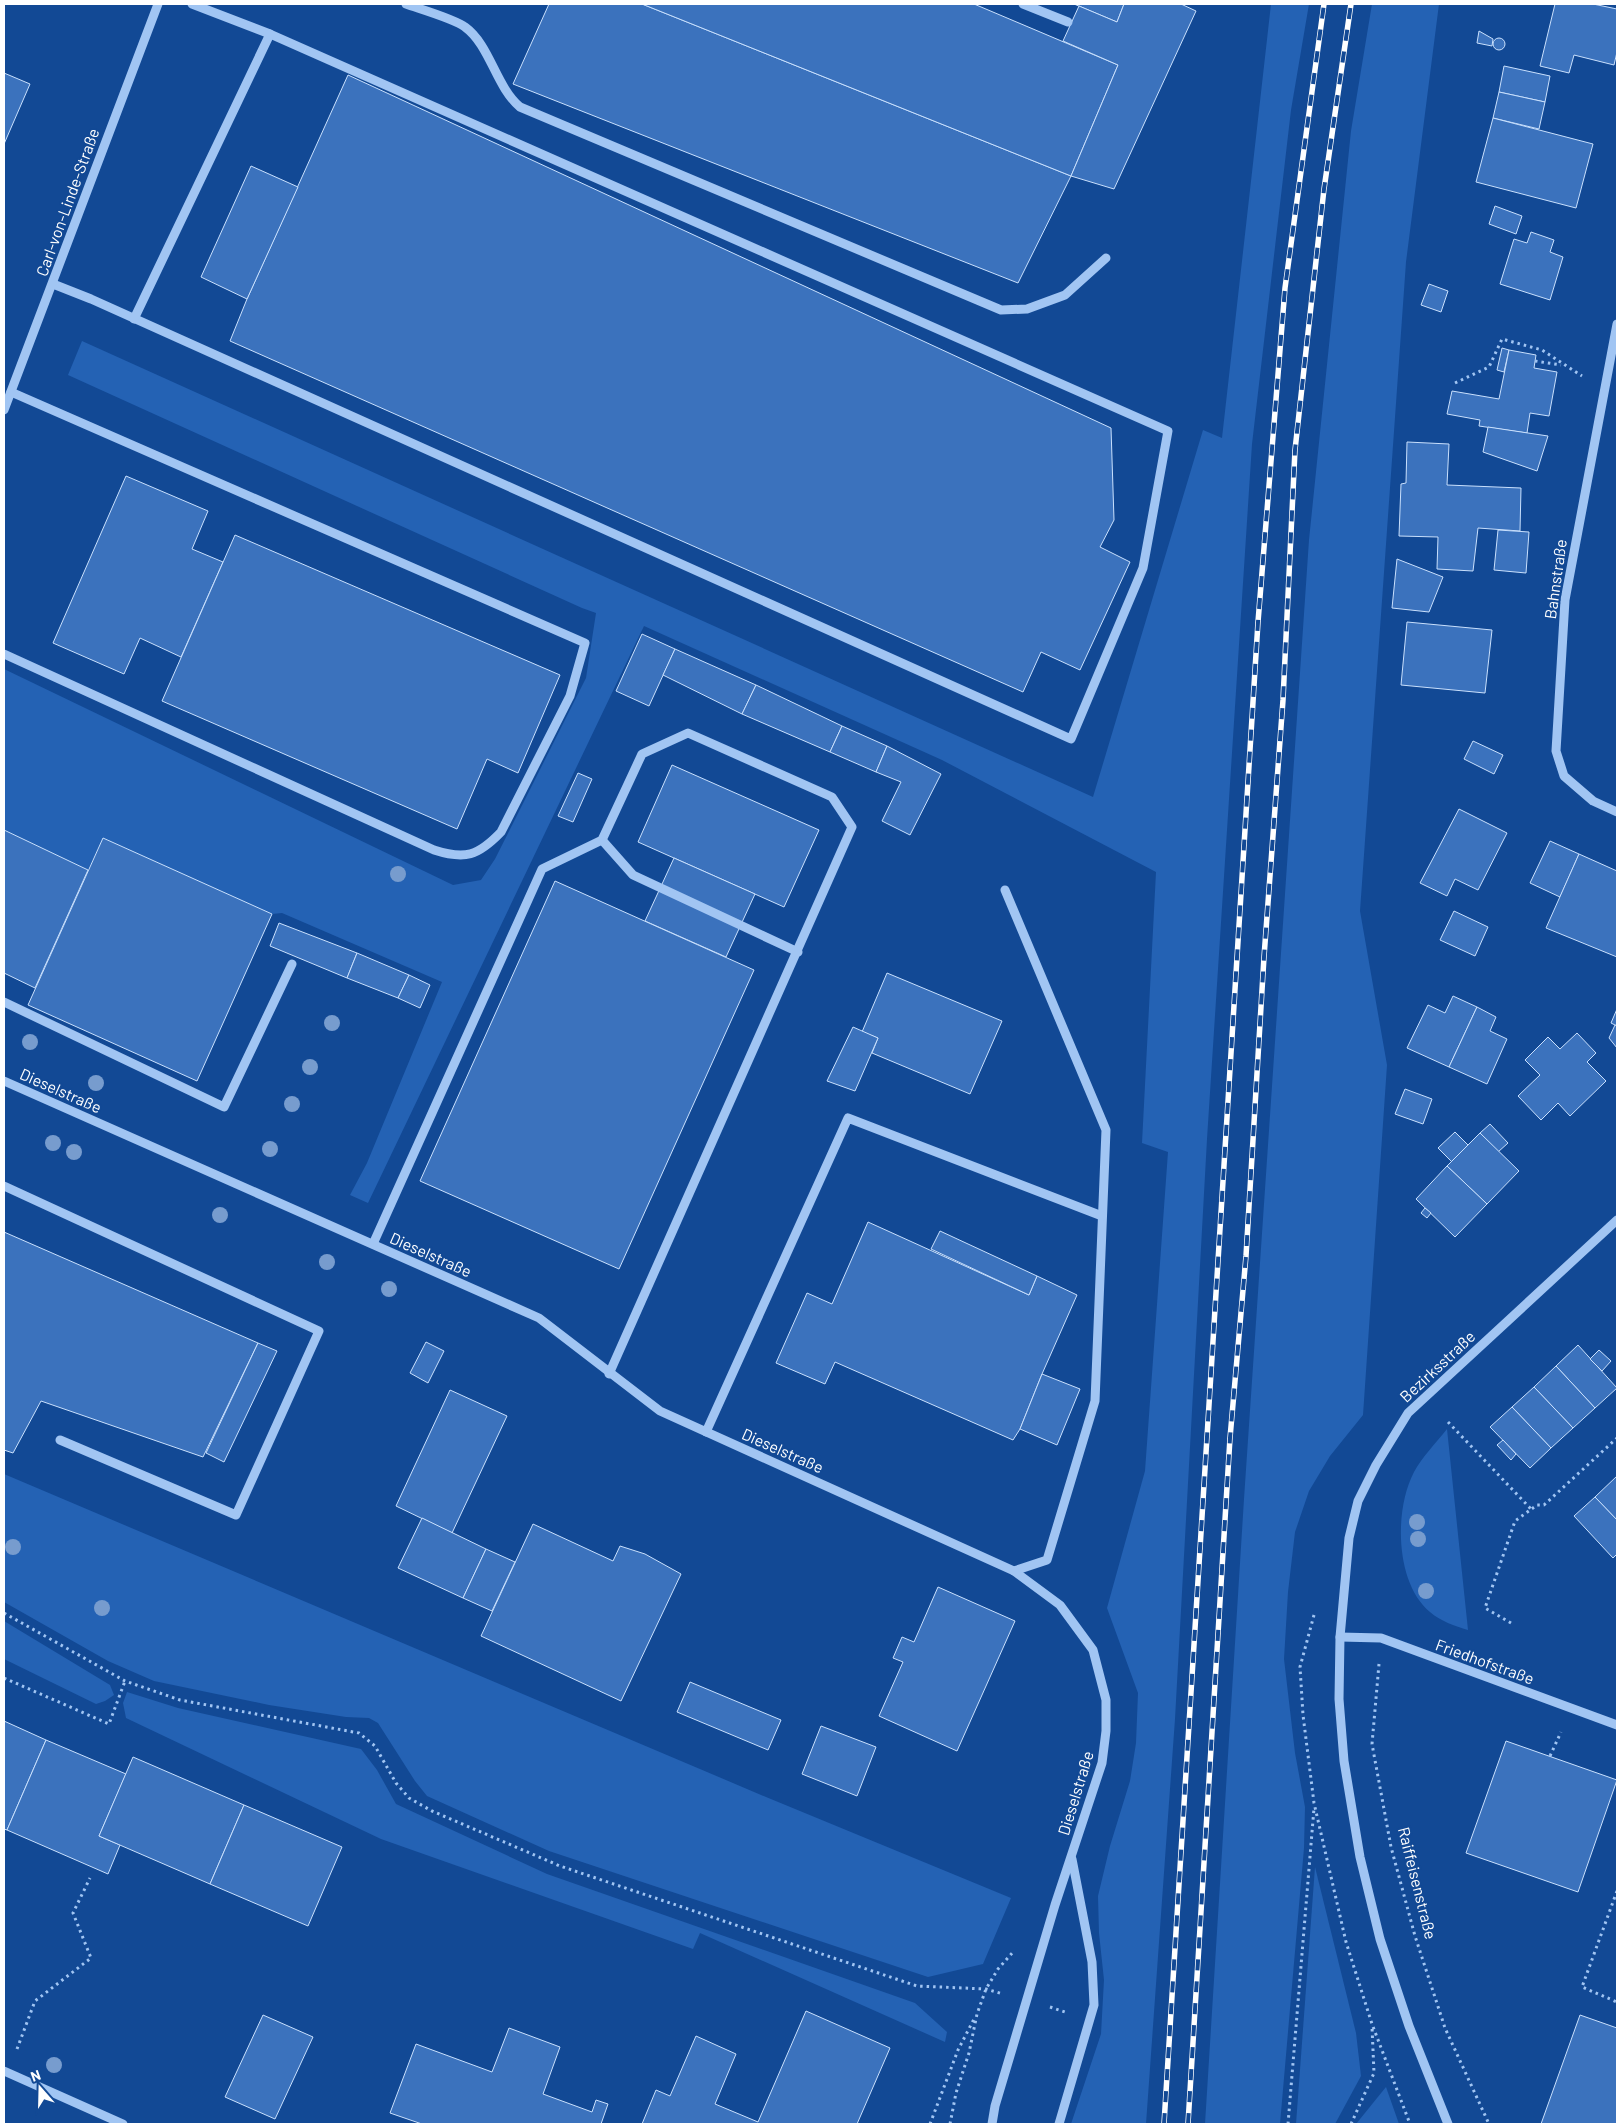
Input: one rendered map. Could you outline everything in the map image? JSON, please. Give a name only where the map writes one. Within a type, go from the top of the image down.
[{"type":"street","name":"Carl-von-Linde-Straße","points":[[4,410],[158,4]]},
{"type":"street","points":[[53,284],[1071,739],[1143,568],[1168,431],[270,34],[192,4]]},
{"type":"street","points":[[406,4],[465,27],[482,46],[509,98],[520,107],[1001,310],[1027,309],[1065,295],[1106,258]]},
{"type":"street","points":[[1023,4],[1068,22]]},
{"type":"street","points":[[134,319],[270,34]]},
{"type":"street","name":"Bahnstraße","points":[[1617,324],[1565,600],[1556,751],[1564,776],[1593,801],[1617,812]]},
{"type":"street","points":[[4,654],[434,850],[455,857],[477,852],[490,844],[501,832],[570,696],[585,643],[11,392]]},
{"type":"street","points":[[374,1244],[542,869],[602,840],[642,754],[688,732],[832,797],[852,827],[610,1374]]},
{"type":"street","points":[[602,840],[633,875],[798,952]]},
{"type":"street","points":[[1005,890],[1106,1130],[1095,1401],[1047,1560],[1014,1571]]},
{"type":"street","points":[[4,1002],[224,1107],[292,964]]},
{"type":"street","name":"Dieselstraße","points":[[4,1081],[539,1318],[660,1411],[1014,1571],[1060,1605],[1093,1650],[1106,1700],[1106,1731],[1102,1763],[1071,1856],[995,2106],[992,2124]]},
{"type":"street","points":[[706,1432],[848,1118],[1102,1216]]},
{"type":"street","points":[[4,1186],[319,1331],[236,1515],[60,1440]]},
{"type":"street","name":"Bezirksstraße","points":[[1340,1637],[1349,1538],[1358,1501],[1376,1465],[1408,1414],[1617,1220]]},
{"type":"street","points":[[1340,1637],[1339,1699],[1344,1762],[1360,1857],[1380,1939],[1397,1991],[1448,2124]]},
{"type":"street","name":"Friedhofstraße","points":[[1340,1637],[1381,1638],[1617,1725]]},
{"type":"street","points":[[1059,2124],[1094,2005],[1092,1962],[1071,1856]]},
{"type":"street","points":[[6,2072],[122,2124]]},
{"type":"path","points":[[1454,383],[1489,368],[1502,340],[1542,350],[1564,366],[1604,389]]},
{"type":"path","points":[[1535,361],[1564,366]]},
{"type":"path","points":[[1448,1422],[1531,1509]]},
{"type":"path","points":[[1511,1622],[1485,1608],[1516,1521],[1537,1505],[1544,1505],[1617,1438]]},
{"type":"path","points":[[4,1613],[125,1681],[180,1700],[359,1733],[375,1746],[396,1783],[409,1798],[432,1811],[560,1866],[917,1986],[986,1989],[1068,2012]]},
{"type":"path","name":"Raiffeisenstraße","points":[[1381,1638],[1372,1744],[1392,1847],[1415,1936],[1445,2028],[1489,2124]]},
{"type":"path","points":[[4,1678],[109,1724],[125,1681]]},
{"type":"path","points":[[1550,1756],[1564,1726]]},
{"type":"path","points":[[1288,2124],[1314,1804]]},
{"type":"path","points":[[6,2072],[35,2001],[91,1958],[73,1914],[90,1878]]},
{"type":"path","points":[[1617,1891],[1582,1987],[1617,2002]]},
{"type":"path","points":[[930,2124],[958,2050],[977,2014],[986,1989]]},
{"type":"path","points":[[950,2124],[956,2093],[969,2053],[977,2014]]},
{"type":"path","points":[[1351,2124],[1374,2073],[1372,2024]]},
{"type":"shaded area","points":[[1271,4],[1309,4],[1291,110],[1252,444],[1207,1139],[1175,1719],[1146,2124],[1071,2124],[1101,2034],[1104,1980],[1099,1933],[1098,1896],[1110,1846],[1130,1781],[1136,1743],[1138,1693],[1107,1608],[1145,1471],[1168,1152],[1142,1143],[1156,872],[942,760],[644,626],[368,1203],[350,1195],[367,1163],[442,982],[282,913],[272,914],[103,838],[88,870],[4,830],[4,669],[453,885],[481,880],[495,859],[586,678],[596,613],[68,375],[82,341],[1093,797],[1203,430],[1222,438]]},
{"type":"shaded area","points":[[1372,4],[1439,4],[1406,262],[1360,911],[1387,1065],[1363,1415],[1330,1456],[1309,1491],[1295,1532],[1288,1592],[1284,1659],[1295,1753],[1305,1807],[1304,1848],[1280,2124],[1205,2124],[1244,1499],[1309,540],[1351,131]]},
{"type":"shaded area","points":[[1447,1429],[1468,1630],[1438,1618],[1418,1599],[1404,1565],[1401,1545],[1403,1506],[1414,1472],[1425,1455]]},
{"type":"shaded area","points":[[4,1474],[766,1797],[1011,1898],[983,1964],[928,1977],[549,1851],[427,1796],[415,1781],[378,1723],[369,1718],[346,1717],[269,1705],[154,1681],[108,1661],[4,1602]]},
{"type":"shaded area","points":[[4,1621],[110,1685],[114,1695],[96,1704],[4,1659]]},
{"type":"shaded area","points":[[127,1692],[178,1708],[361,1749],[377,1770],[396,1804],[547,1874],[915,2003],[947,2032],[945,2042],[700,1933],[693,1949],[381,1839],[126,1718],[123,1703]]},
{"type":"shaded area","points":[[1315,1867],[1356,2033],[1361,2076],[1335,2124],[1296,2124]]},
{"type":"shaded area","points":[[1386,2087],[1399,2124],[1356,2124]]},
{"type":"building","points":[[549,4],[642,4],[1071,176],[1018,283],[513,84]]},
{"type":"building","points":[[642,4],[974,4],[1118,65],[1071,176]]},
{"type":"building","points":[[1074,4],[1124,4],[1117,22]]},
{"type":"building","points":[[1124,4],[1181,4],[1196,11],[1114,189],[1071,176],[1118,65],[1063,41],[1079,6],[1117,22]]},
{"type":"building","points":[[1555,4],[1593,4],[1617,9],[1617,52],[1614,65],[1574,55],[1569,73],[1540,66]]},
{"type":"building","points":[[1479,31],[1493,39],[1492,46],[1477,43]]},
{"type":"building","points":[[1501,38],[1504,39],[1504,49],[1497,50],[1494,49],[1493,42],[1494,39]]},
{"type":"building","points":[[1504,66],[1550,76],[1545,102],[1499,92]]},
{"type":"building","points":[[4,73],[30,84],[4,144]]},
{"type":"building","points":[[348,75],[1111,428],[1114,520],[1100,547],[1130,562],[1080,670],[1041,652],[1023,692],[230,341]]},
{"type":"building","points":[[1499,92],[1545,102],[1539,129],[1493,118]]},
{"type":"building","points":[[1493,118],[1593,144],[1576,208],[1476,182]]},
{"type":"building","points":[[251,166],[298,187],[247,299],[201,277]]},
{"type":"building","points":[[1495,206],[1522,216],[1516,234],[1489,224]]},
{"type":"building","points":[[1531,232],[1554,240],[1550,252],[1563,257],[1550,300],[1500,284],[1514,239],[1527,243]]},
{"type":"building","points":[[1429,284],[1448,291],[1441,312],[1421,305]]},
{"type":"building","points":[[1502,348],[1509,350],[1504,372],[1497,370]]},
{"type":"building","points":[[1509,350],[1536,355],[1534,368],[1557,372],[1549,416],[1530,413],[1527,433],[1479,426],[1480,420],[1447,414],[1452,391],[1499,399]]},
{"type":"building","points":[[1488,427],[1548,436],[1537,471],[1483,452]]},
{"type":"building","points":[[1407,442],[1449,444],[1447,485],[1521,488],[1520,531],[1478,528],[1473,571],[1437,569],[1438,537],[1399,536],[1401,484],[1406,483]]},
{"type":"building","points":[[126,476],[208,511],[192,549],[223,562],[181,657],[140,638],[124,674],[53,643]]},
{"type":"building","points":[[1498,530],[1529,532],[1526,573],[1494,570]]},
{"type":"building","points":[[235,535],[560,675],[518,773],[487,759],[457,829],[162,701]]},
{"type":"building","points":[[1397,559],[1443,577],[1429,612],[1392,608]]},
{"type":"building","points":[[1407,622],[1492,630],[1485,693],[1401,685]]},
{"type":"building","points":[[642,634],[675,649],[649,706],[616,691]]},
{"type":"building","points":[[675,649],[756,685],[742,714],[663,675]]},
{"type":"building","points":[[756,685],[842,726],[830,752],[742,714]]},
{"type":"building","points":[[842,726],[887,746],[876,772],[830,752]]},
{"type":"building","points":[[1473,741],[1503,755],[1494,774],[1464,759]]},
{"type":"building","points":[[887,746],[941,774],[910,835],[882,821],[901,782],[876,772]]},
{"type":"building","points":[[672,765],[819,830],[784,907],[638,842]]},
{"type":"building","points":[[578,773],[592,779],[573,822],[558,816]]},
{"type":"building","points":[[1459,809],[1507,833],[1478,890],[1455,879],[1447,896],[1420,883]]},
{"type":"building","points":[[4,830],[88,870],[35,988],[4,973]]},
{"type":"building","points":[[103,838],[272,914],[197,1081],[28,1005]]},
{"type":"building","points":[[1550,841],[1579,854],[1560,897],[1530,883]]},
{"type":"building","points":[[1579,854],[1617,871],[1617,957],[1546,928]]},
{"type":"building","points":[[674,858],[755,894],[726,957],[645,921]]},
{"type":"building","points":[[555,881],[754,970],[619,1269],[420,1181]]},
{"type":"building","points":[[1454,911],[1488,927],[1475,956],[1440,940]]},
{"type":"building","points":[[279,923],[357,953],[347,978],[270,946]]},
{"type":"building","points":[[357,953],[409,975],[398,998],[347,978]]},
{"type":"building","points":[[887,973],[1002,1021],[970,1094],[872,1053],[878,1038],[862,1032]]},
{"type":"building","points":[[409,975],[430,985],[420,1008],[398,998]]},
{"type":"building","points":[[1453,996],[1477,1007],[1449,1067],[1407,1048],[1428,1005],[1445,1013]]},
{"type":"building","points":[[1477,1007],[1496,1017],[1490,1031],[1507,1039],[1487,1084],[1449,1067]]},
{"type":"building","points":[[1617,1009],[1617,1026],[1611,1023]]},
{"type":"building","points":[[1615,1025],[1617,1026],[1617,1048],[1609,1038]]},
{"type":"building","points":[[853,1027],[878,1038],[855,1091],[827,1081]]},
{"type":"building","points":[[1577,1033],[1596,1053],[1587,1062],[1606,1081],[1570,1116],[1558,1103],[1541,1120],[1518,1096],[1540,1075],[1525,1060],[1548,1037],[1560,1049]]},
{"type":"building","points":[[1405,1089],[1432,1099],[1423,1124],[1395,1114]]},
{"type":"building","points":[[1490,1124],[1508,1143],[1498,1152],[1480,1133]]},
{"type":"building","points":[[1455,1132],[1468,1145],[1452,1162],[1438,1148]]},
{"type":"building","points":[[1480,1133],[1519,1171],[1487,1204],[1447,1166]]},
{"type":"building","points":[[1447,1166],[1487,1204],[1455,1237],[1416,1199]]},
{"type":"building","points":[[1425,1208],[1431,1213],[1427,1218],[1421,1213]]},
{"type":"building","points":[[868,1222],[1029,1295],[1037,1276],[1077,1295],[1020,1429],[1013,1440],[835,1362],[825,1384],[776,1363],[807,1293],[832,1304]]},
{"type":"building","points":[[940,1231],[1037,1276],[1029,1295],[931,1249]]},
{"type":"building","points":[[4,1232],[258,1343],[203,1457],[41,1401],[13,1453],[4,1450]]},
{"type":"building","points":[[426,1342],[444,1351],[428,1383],[410,1373]]},
{"type":"building","points":[[258,1343],[277,1351],[224,1462],[206,1453]]},
{"type":"building","points":[[1578,1345],[1617,1388],[1595,1408],[1556,1366]]},
{"type":"building","points":[[1599,1350],[1611,1361],[1602,1371],[1590,1359]]},
{"type":"building","points":[[1556,1366],[1595,1408],[1573,1428],[1534,1387]]},
{"type":"building","points":[[1042,1374],[1080,1389],[1057,1445],[1020,1429]]},
{"type":"building","points":[[1534,1387],[1573,1428],[1551,1448],[1512,1407]]},
{"type":"building","points":[[450,1390],[507,1416],[452,1533],[396,1506]]},
{"type":"building","points":[[1512,1407],[1551,1448],[1530,1468],[1490,1427]]},
{"type":"building","points":[[1503,1440],[1516,1454],[1511,1460],[1497,1445]]},
{"type":"building","points":[[1617,1476],[1617,1520],[1595,1497]]},
{"type":"building","points":[[1595,1497],[1617,1520],[1617,1554],[1613,1558],[1574,1516]]},
{"type":"building","points":[[422,1518],[486,1549],[463,1598],[398,1568]]},
{"type":"building","points":[[533,1524],[613,1561],[620,1546],[645,1554],[681,1574],[621,1701],[481,1636]]},
{"type":"building","points":[[486,1549],[515,1562],[492,1611],[463,1598]]},
{"type":"building","points":[[938,1587],[1015,1621],[957,1751],[879,1716],[903,1662],[893,1658],[902,1637],[914,1642]]},
{"type":"building","points":[[690,1682],[781,1720],[768,1750],[677,1712]]},
{"type":"building","points":[[4,1721],[46,1740],[7,1830],[4,1829]]},
{"type":"building","points":[[821,1726],[876,1747],[857,1796],[802,1774]]},
{"type":"building","points":[[46,1740],[126,1774],[99,1836],[120,1845],[108,1874],[7,1830]]},
{"type":"building","points":[[1506,1741],[1617,1780],[1578,1892],[1466,1853]]},
{"type":"building","points":[[133,1757],[244,1805],[210,1884],[99,1836]]},
{"type":"building","points":[[244,1805],[342,1847],[308,1926],[210,1884]]},
{"type":"building","points":[[806,2011],[890,2048],[857,2124],[642,2124],[656,2090],[670,2096],[696,2036],[736,2054],[715,2104],[758,2122]]},
{"type":"building","points":[[263,2015],[313,2037],[275,2119],[225,2097]]},
{"type":"building","points":[[1580,2015],[1617,2028],[1617,2124],[1541,2124]]},
{"type":"building","points":[[509,2028],[560,2047],[543,2094],[592,2112],[596,2100],[608,2104],[601,2124],[422,2124],[390,2113],[416,2044],[492,2072]]},
{"type":"railway","points":[[1164,2124],[1258,622],[1285,288],[1324,4]]},
{"type":"railway","points":[[1188,2124],[1230,1438],[1246,1256],[1264,957],[1283,700],[1295,450],[1324,189],[1351,4]]}]
